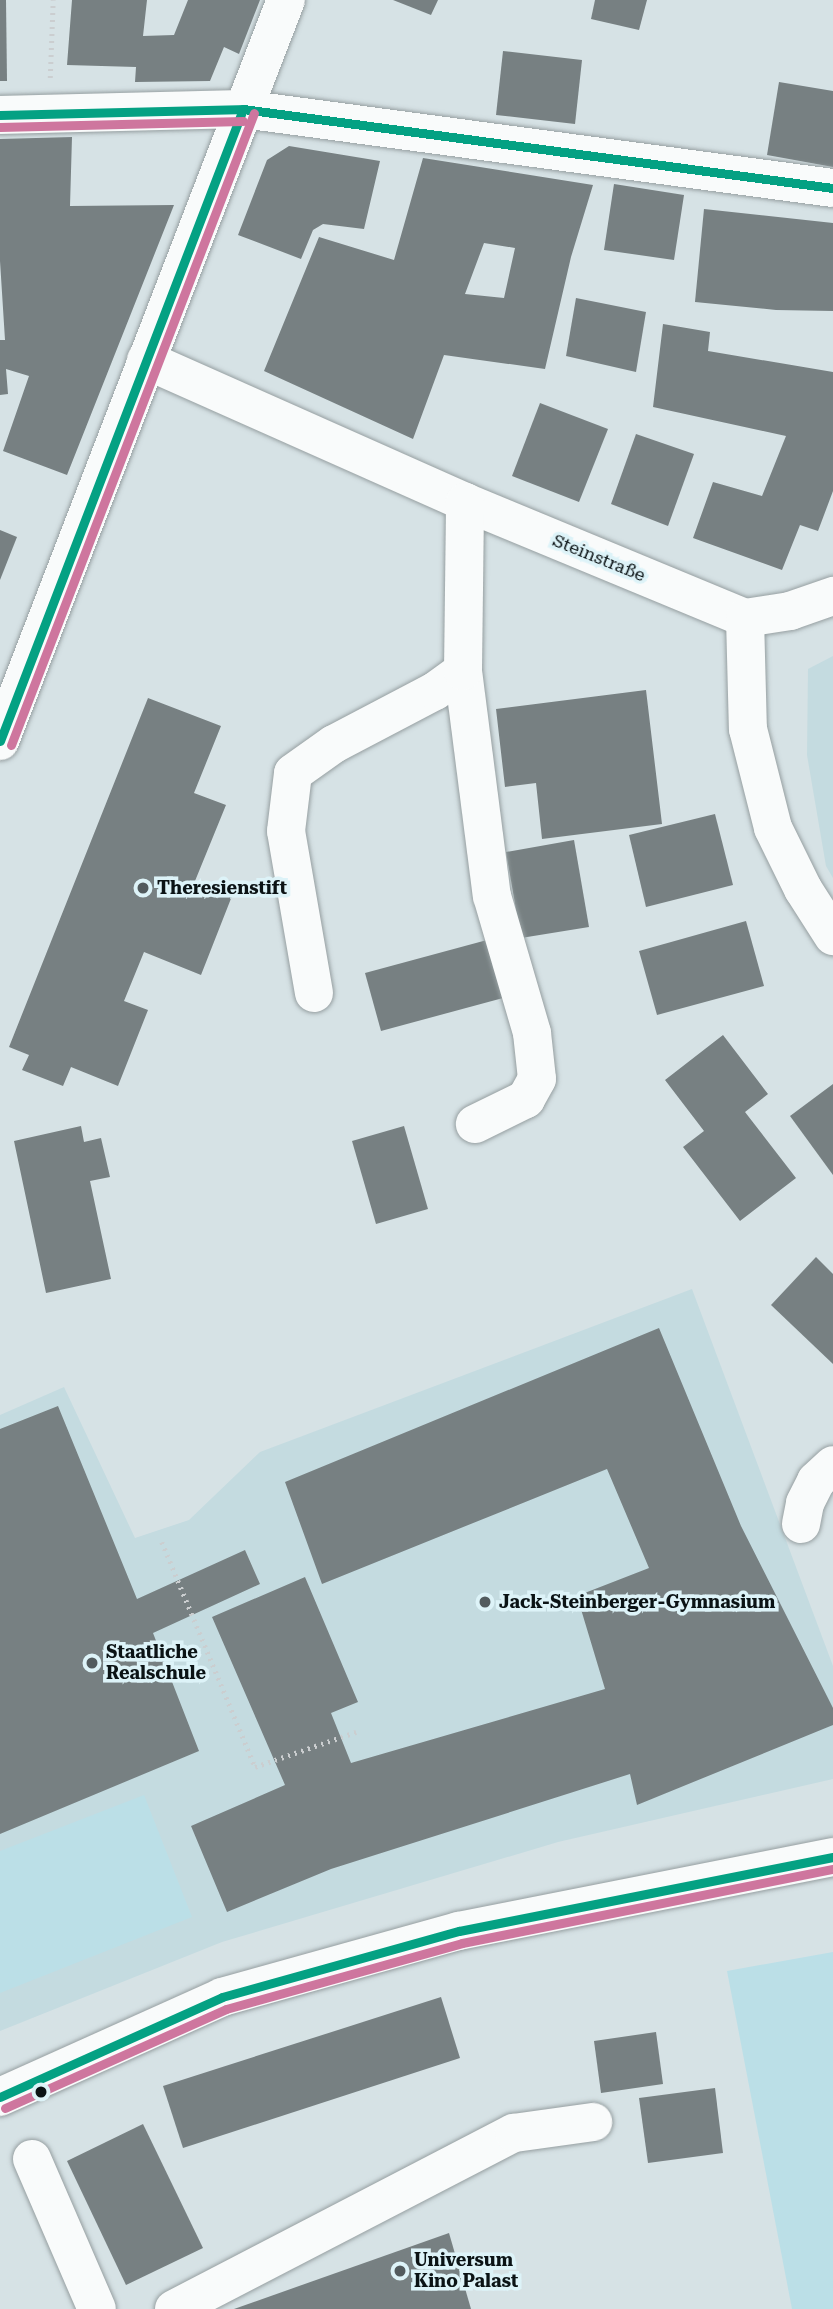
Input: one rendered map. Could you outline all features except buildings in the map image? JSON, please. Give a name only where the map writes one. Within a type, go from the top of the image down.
[{"type":"street","points":[[0,741],[286,0]]},
{"type":"street","points":[[0,115],[243,108],[833,188]]},
{"type":"street","name":"Steinstraße","points":[[146,360],[464,502],[745,618]]},
{"type":"street","points":[[464,502],[463,671],[492,896],[532,1033],[537,1079],[526,1099],[475,1124]]},
{"type":"street","points":[[833,596],[790,611],[745,618],[748,729],[773,828],[803,889],[833,936]]},
{"type":"street","points":[[314,993],[286,831],[293,773],[334,744],[435,691],[463,671]]},
{"type":"street","points":[[801,1524],[805,1503],[816,1481],[833,1465]]},
{"type":"street","points":[[0,2096],[222,1997],[459,1931],[833,1857]]},
{"type":"street","points":[[174,2309],[514,2133],[593,2122]]},
{"type":"street","points":[[32,2159],[97,2309]]},
{"type":"path","points":[[48,114],[53,0]]},
{"type":"path","points":[[162,1542],[255,1767],[356,1732]]},
{"type":"shaded area","points":[[833,656],[833,878],[826,866],[807,755],[808,669]]},
{"type":"shaded area","name":"Jack-Steinberger-Gymnasium","points":[[692,1289],[833,1666],[833,1779],[558,1842],[222,1942],[0,2031],[0,1415],[64,1387],[135,1538],[189,1520],[260,1452]]},
{"type":"shaded area","points":[[144,1795],[192,1917],[0,1993],[0,1851]]},
{"type":"shaded area","points":[[833,1952],[833,2309],[792,2309],[727,1971]]},
{"type":"transit line","points":[[0,115],[243,109],[833,188]]},
{"type":"transit line","points":[[0,741],[243,109]]},
{"type":"transit line","points":[[11,745],[254,113]]},
{"type":"transit line","points":[[0,127],[243,121]]},
{"type":"transit line","points":[[0,2097],[222,1997],[459,1931],[833,1857]]},
{"type":"transit line","points":[[5,2108],[226,2009],[462,1943],[833,1869]]},
{"type":"place","name":"Theresienstift","points":[[143,888]]},
{"type":"place","name":"Jack-Steinberger-Gymnasium","points":[[485,1602]]},
{"type":"place","name":"Staatliche Realschule","points":[[92,1663]]},
{"type":"place","name":"Universum Kino Palast","points":[[400,2271]]}]
